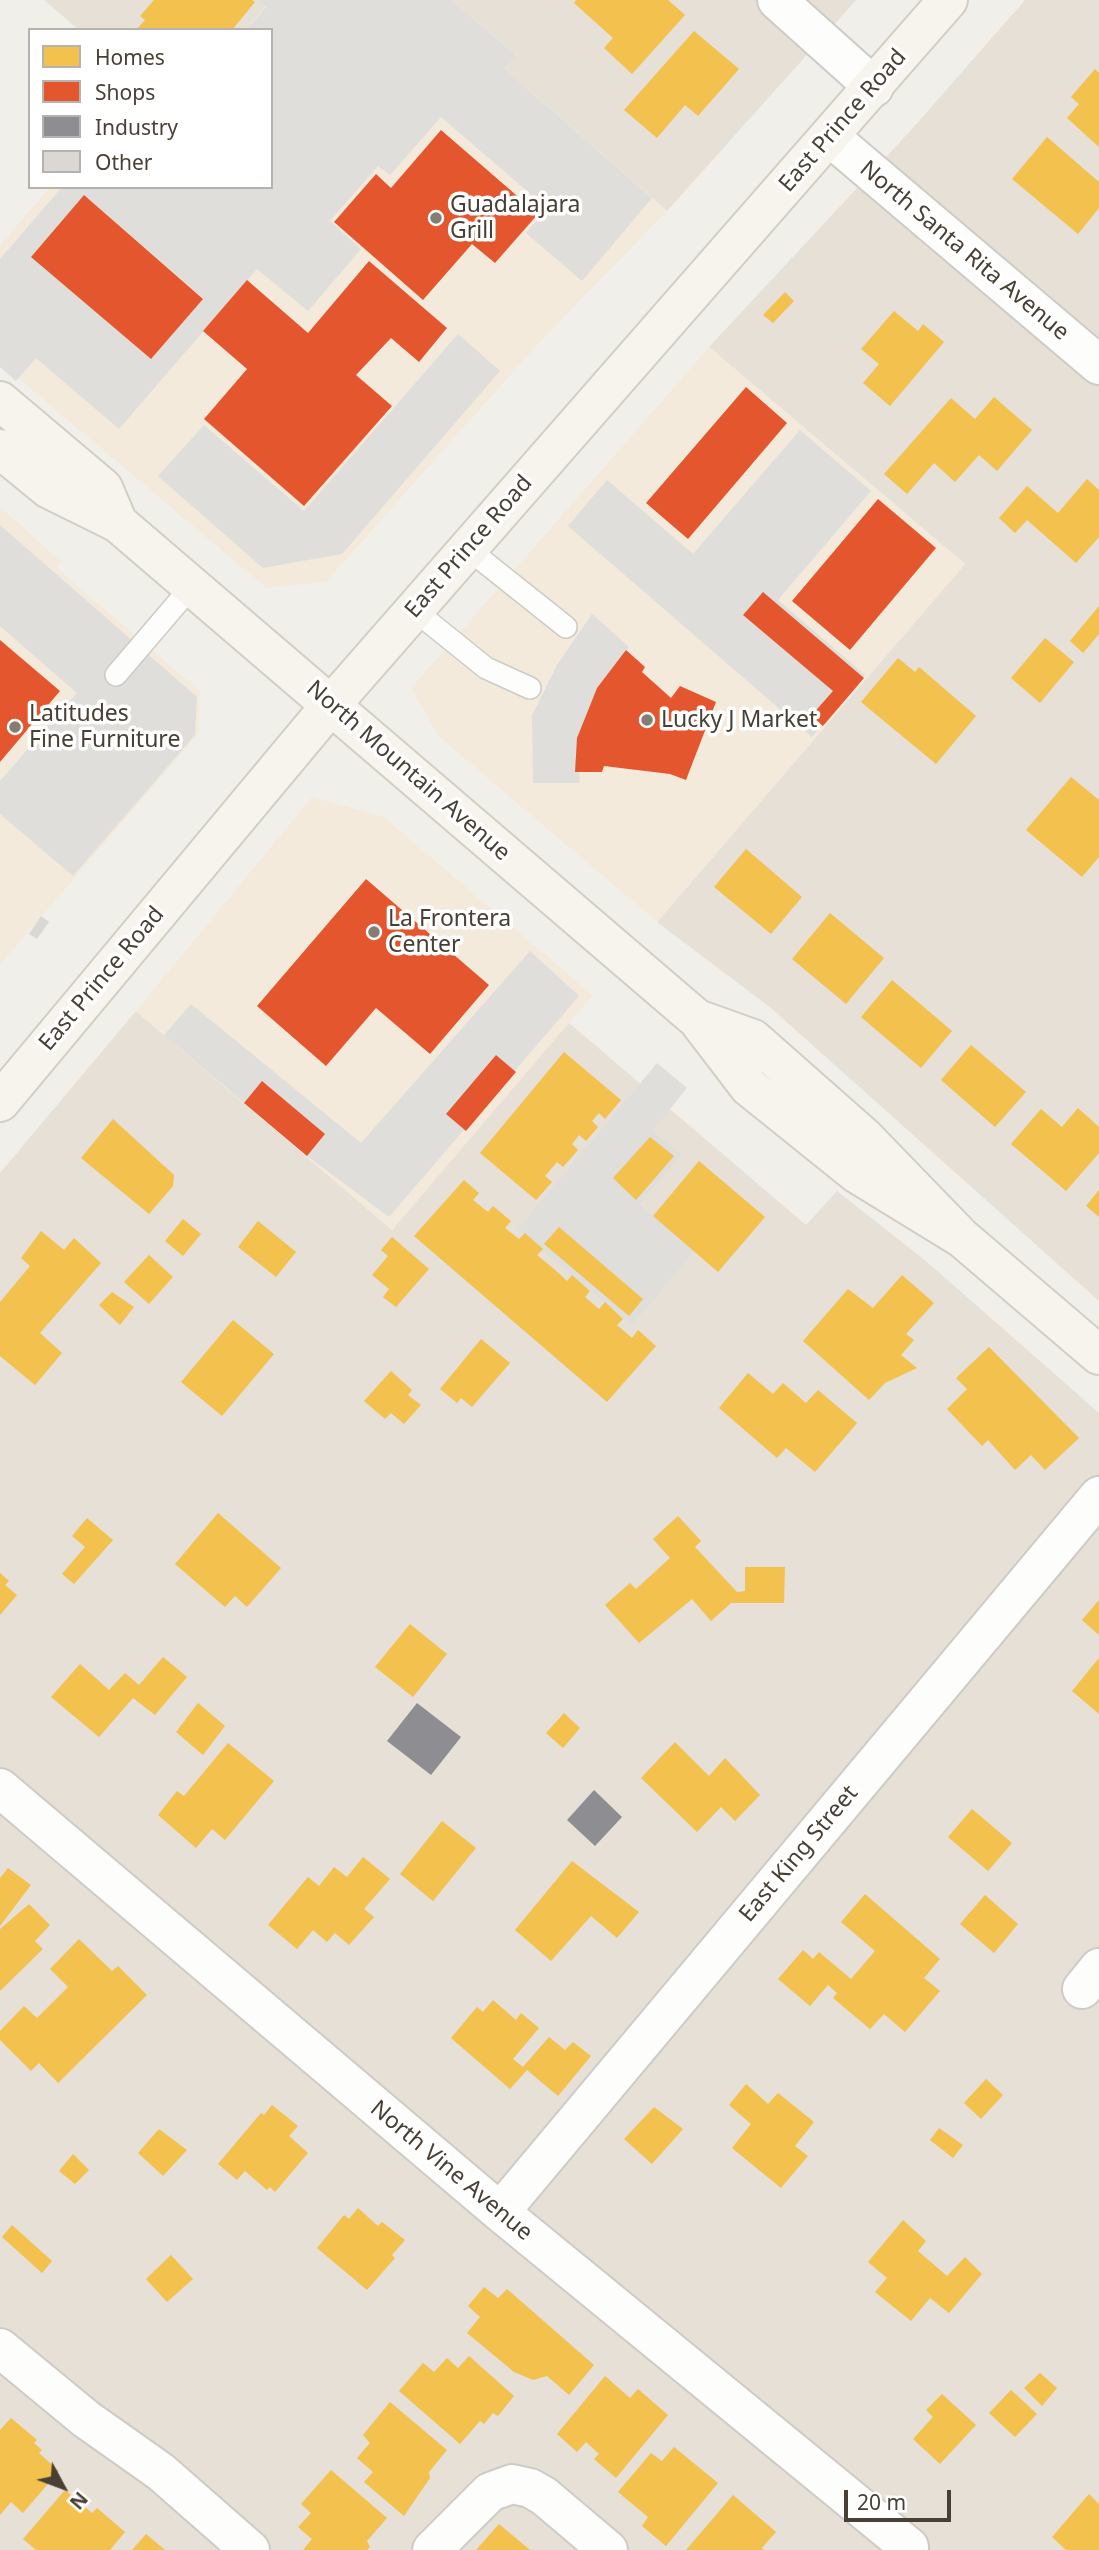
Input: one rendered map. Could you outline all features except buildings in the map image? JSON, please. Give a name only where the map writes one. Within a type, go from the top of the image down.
[{"type":"street","points":[[777,0],[874,87]]},
{"type":"street","name":"East Prince Road","points":[[0,1102],[331,705],[948,0]]},
{"type":"street","name":"North Santa Rita Avenue","points":[[830,137],[1099,365]]},
{"type":"street","name":"North Mountain Avenue","points":[[0,401],[103,488],[118,523]]},
{"type":"street","name":"North Mountain Avenue","points":[[0,449],[49,488],[118,523],[697,1019],[749,1087],[856,1173],[962,1238],[1099,1355]]},
{"type":"street","name":"East King Street","points":[[500,2212],[1099,1496]]},
{"type":"street","name":"North Vine Avenue","points":[[0,1788],[500,2212],[909,2547]]},
{"type":"street","points":[[0,2348],[86,2419],[161,2472],[250,2550]]},
{"type":"street","points":[[432,2550],[490,2492],[512,2484],[544,2496],[608,2550]]},
{"type":"lane","points":[[468,549],[566,627]]},
{"type":"lane","points":[[116,675],[192,586]]},
{"type":"lane","points":[[414,610],[486,668],[530,688]]},
{"type":"shaded area","points":[[44,0],[271,0],[248,28],[77,28]]},
{"type":"shaded area","points":[[259,0],[452,0],[517,56],[505,69],[652,198],[582,281],[526,233],[547,208],[441,117],[390,175],[378,166],[330,221],[361,249],[308,311],[257,269],[119,429],[36,358],[16,381],[0,367],[0,259],[60,189],[273,189],[273,28],[248,28],[266,7]],"holes":[[[84,195],[203,298],[151,359],[32,256]]]},
{"type":"shaded area","points":[[271,0],[452,0],[517,56],[505,69],[667,211],[539,343],[326,582],[266,588],[0,363],[0,245],[48,189],[273,189],[273,28],[248,28]]},
{"type":"shaded area","points":[[452,0],[856,0],[667,211],[505,69],[517,56]]},
{"type":"shaded area","points":[[1025,0],[1099,0],[1099,1301],[771,1008],[657,922],[965,564],[709,347],[912,129]]},
{"type":"shaded area","points":[[458,334],[500,371],[342,554],[263,568],[158,476],[204,425],[304,511]]},
{"type":"shaded area","points":[[709,347],[965,564],[657,922],[439,737],[411,688]]},
{"type":"shaded area","points":[[800,430],[871,491],[778,600],[865,675],[812,737],[568,526],[607,480],[693,554]]},
{"type":"shaded area","points":[[0,507],[61,561],[57,568],[200,691],[199,733],[0,965]]},
{"type":"shaded area","points":[[0,525],[197,697],[195,735],[73,876],[0,814],[0,781],[77,693],[0,626]]},
{"type":"shaded area","points":[[592,614],[629,647],[597,688],[577,738],[580,783],[533,783],[532,715],[557,665]]},
{"type":"shaded area","points":[[312,797],[384,817],[593,995],[392,1230],[136,1011]]},
{"type":"shaded area","points":[[530,951],[579,996],[389,1217],[307,1156],[164,1035],[191,1004],[361,1143]]},
{"type":"shaded area","points":[[136,1011],[392,1230],[568,1022],[806,1225],[837,1191],[926,1261],[1099,1413],[1099,2550],[0,2550],[0,1173]]},
{"type":"shaded area","points":[[657,1063],[687,1088],[652,1131],[681,1155],[639,1205],[694,1251],[632,1325],[518,1229]]},
{"type":"place","name":"Guadalajara Grill","points":[[436,218]]},
{"type":"place","name":"Lucky J Market","points":[[647,720]]},
{"type":"place","name":"Latitudes Fine Furniture","points":[[15,727]]},
{"type":"place","name":"La Frontera Center","points":[[374,932]]}]
